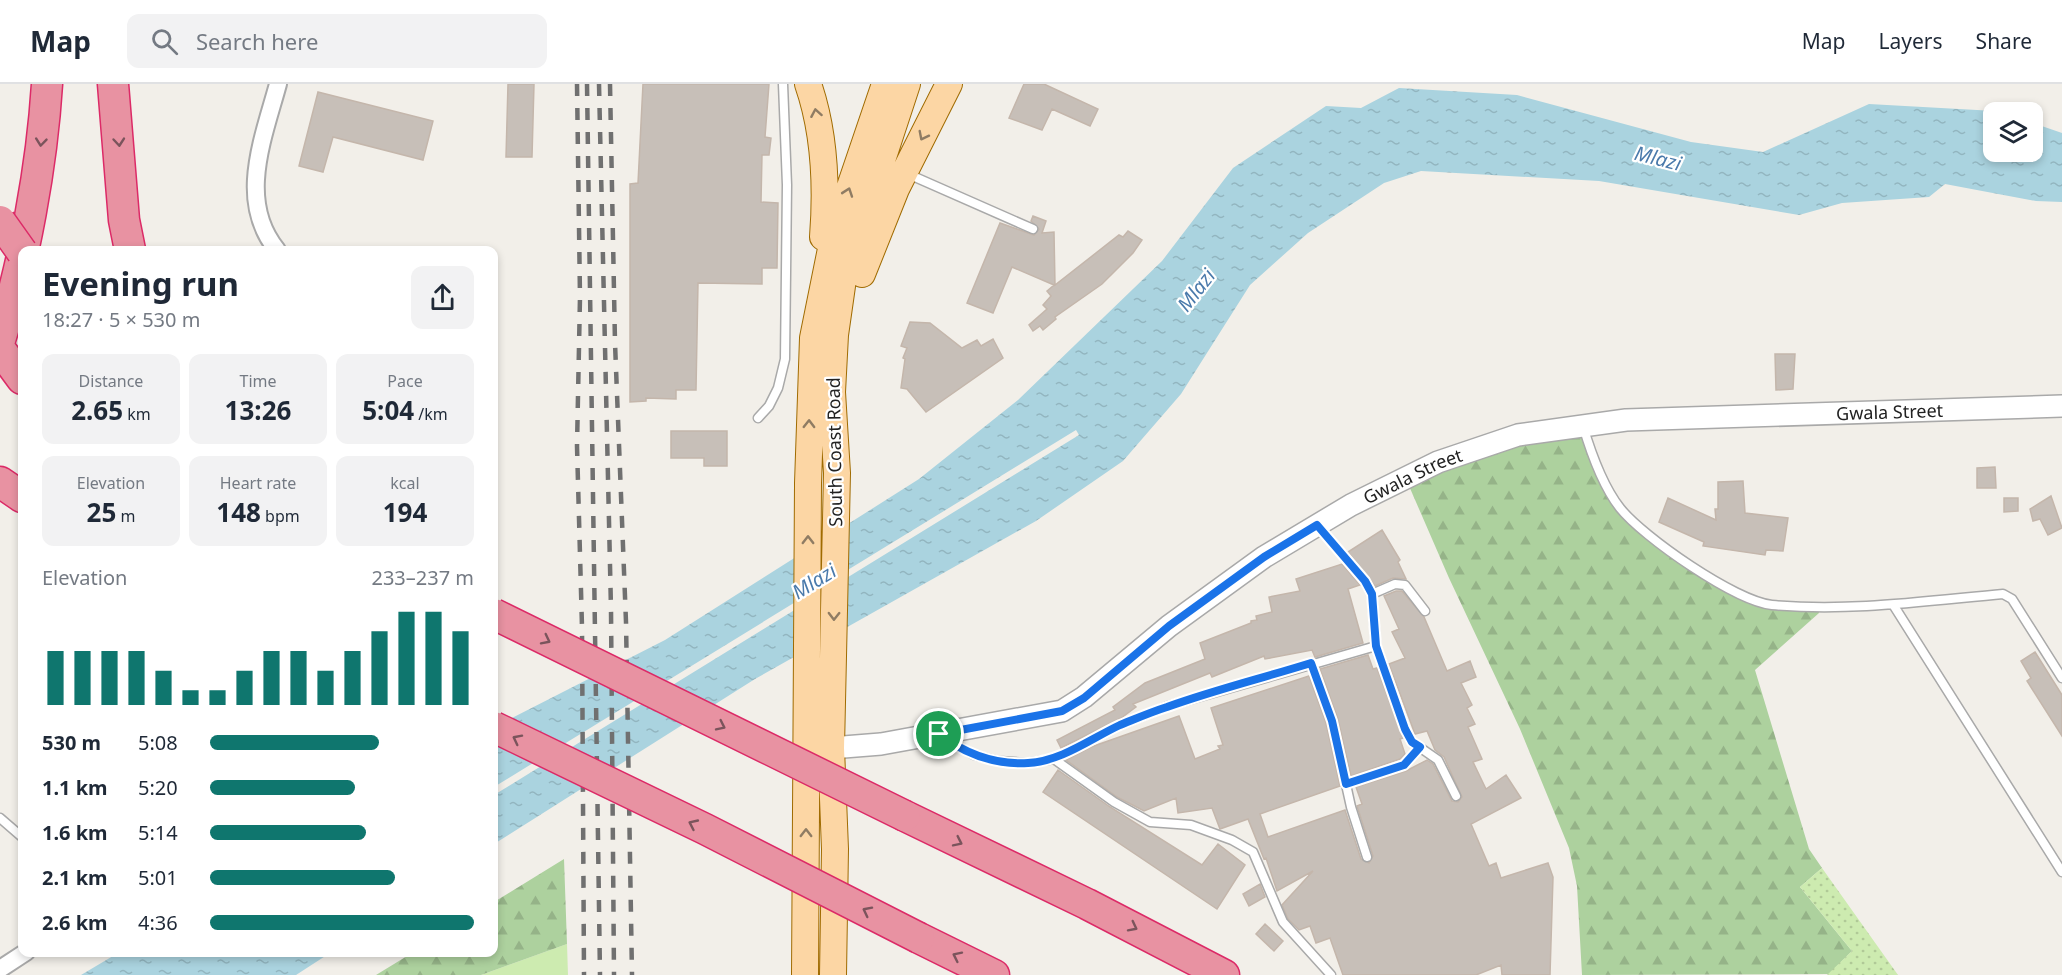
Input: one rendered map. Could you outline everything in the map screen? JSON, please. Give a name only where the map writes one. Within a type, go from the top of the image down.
[{"type":"highway","points":[[23,246],[40,158],[47,84]]},
{"type":"highway","points":[[113,84],[124,220],[129,246]]},
{"type":"highway","points":[[0,221],[18,246]]},
{"type":"highway","points":[[0,340],[18,274]]},
{"type":"highway","points":[[0,349],[18,374]]},
{"type":"highway","points":[[0,482],[18,494]]},
{"type":"highway","points":[[498,616],[1087,904],[1224,975]]},
{"type":"highway","points":[[498,729],[705,829],[994,975]]},
{"type":"main road","points":[[808,84],[815,104],[823,157],[825,203],[813,338]]},
{"type":"main road","name":"South Coast Road","points":[[805,975],[808,483],[813,338],[834,234],[885,84]]},
{"type":"main road","name":"South Coast Road","points":[[833,975],[835,849],[831,716],[837,474],[832,392],[835,335],[843,279],[907,84]]},
{"type":"main road","points":[[836,442],[845,328],[875,238],[950,84]]},
{"type":"street","points":[[274,246],[266,237],[258,218],[255,195],[256,166],[278,84]]},
{"type":"street","name":"Gwala Street","points":[[831,748],[939,734],[1062,711],[1084,698],[1169,626],[1264,557],[1317,525],[1438,462],[1518,435],[1583,424],[1814,413],[2062,406]]},
{"type":"street","points":[[0,969],[18,957]]},
{"type":"lane","points":[[758,418],[769,406],[778,388],[785,359],[787,185],[783,84]]},
{"type":"lane","points":[[905,173],[1033,229]]},
{"type":"lane","points":[[1583,424],[1610,494],[1634,524],[1737,594],[1770,605],[1894,606],[2003,594],[2012,599],[2062,678]]},
{"type":"lane","points":[[1317,525],[1365,581],[1372,594],[1376,646],[1405,729],[1412,742],[1438,760],[1456,796]]},
{"type":"lane","points":[[1372,594],[1395,584],[1405,585],[1425,611]]},
{"type":"lane","points":[[1894,606],[2062,872]]},
{"type":"lane","points":[[939,734],[956,747],[974,755],[998,761],[1027,763],[1054,759],[1120,725],[1168,706],[1376,646]]},
{"type":"lane","points":[[1311,663],[1332,721],[1346,784],[1367,857]]},
{"type":"lane","points":[[1346,784],[1404,765],[1420,747]]},
{"type":"lane","points":[[1054,759],[1114,802],[1150,822],[1191,825],[1232,840],[1253,852],[1283,922],[1331,975]]},
{"type":"lane","points":[[0,818],[18,834]]},
{"type":"green space","points":[[1582,425],[1595,462],[1633,524],[1736,594],[1770,606],[1818,606],[1819,613],[1755,670],[1809,849],[1822,868],[1800,887],[1852,951],[1829,974],[1582,975],[1577,886],[1569,848],[1520,729],[1449,578],[1406,479]]},
{"type":"green space","points":[[564,859],[567,944],[481,975],[376,975],[405,957],[498,957],[498,900]]},
{"type":"green space","points":[[1822,868],[1898,975],[1827,975],[1852,951],[1800,887]]},
{"type":"green space","points":[[567,944],[568,975],[481,975]]},
{"type":"water","name":"Mlazi","points":[[1399,88],[1517,95],[1691,142],[1763,152],[1869,104],[1983,110],[1983,162],[2043,162],[2043,126],[2062,133],[2062,202],[2036,201],[1945,184],[1929,197],[1842,203],[1799,215],[1599,181],[1421,171],[1384,183],[1308,233],[1250,285],[1181,394],[1123,461],[1036,521],[755,679],[498,841],[498,793],[1079,435],[1076,430],[498,785],[498,725],[665,640],[919,479],[1018,400],[1162,261],[1233,168],[1326,106],[1361,108]]},
{"type":"water","points":[[111,957],[324,957],[296,975],[81,975]]},
{"type":"building","points":[[508,84],[534,84],[532,157],[506,157]]},
{"type":"building","points":[[643,84],[769,84],[765,137],[771,138],[769,155],[762,155],[761,202],[778,203],[777,268],[762,268],[762,284],[698,283],[696,390],[676,390],[676,399],[646,398],[646,401],[630,402],[630,184],[638,183]]},
{"type":"building","points":[[1024,84],[1044,84],[1098,109],[1090,126],[1052,109],[1042,130],[1009,118]]},
{"type":"building","points":[[318,92],[433,121],[423,160],[333,137],[323,172],[299,166]]},
{"type":"building","points":[[1033,216],[1046,221],[1042,233],[1054,232],[1055,285],[1119,235],[1123,237],[1128,231],[1142,240],[1133,253],[1102,284],[1055,317],[1056,319],[1043,330],[1040,326],[1033,331],[1029,325],[1047,309],[1043,305],[1051,296],[1047,291],[1054,285],[1012,267],[993,313],[967,303],[1000,223],[1034,235],[1039,229],[1031,221]]},
{"type":"building","points":[[910,322],[930,323],[962,348],[977,340],[981,346],[993,339],[1003,358],[926,412],[907,389],[901,388],[905,359],[903,358],[907,348],[901,346]]},
{"type":"building","points":[[1775,354],[1795,354],[1793,389],[1776,390]]},
{"type":"building","points":[[671,431],[727,431],[727,466],[704,466],[704,458],[671,458]]},
{"type":"building","points":[[1995,467],[1996,488],[1977,488],[1977,468]]},
{"type":"building","points":[[1743,481],[1745,513],[1788,518],[1783,551],[1766,550],[1765,555],[1703,546],[1704,542],[1659,522],[1668,498],[1716,520],[1718,482]]},
{"type":"building","points":[[2051,496],[2062,528],[2048,535],[2040,519],[2033,521],[2030,509]]},
{"type":"building","points":[[2004,498],[2018,498],[2018,511],[2004,512]]},
{"type":"building","points":[[1382,530],[1400,560],[1398,562],[1406,579],[1393,578],[1375,586],[1348,552]]},
{"type":"building","points":[[1342,564],[1360,585],[1348,589],[1363,643],[1315,657],[1312,650],[1265,659],[1264,656],[1212,677],[1210,673],[1133,704],[1136,707],[1121,718],[1061,748],[1057,740],[1115,710],[1113,707],[1145,683],[1205,659],[1200,643],[1251,623],[1257,620],[1256,616],[1272,612],[1269,597],[1300,591],[1296,579]]},
{"type":"building","points":[[1402,591],[1424,617],[1447,671],[1470,661],[1476,677],[1461,683],[1472,705],[1467,708],[1475,724],[1468,727],[1482,759],[1473,762],[1486,789],[1506,775],[1521,798],[1471,824],[1489,866],[1496,863],[1501,878],[1548,863],[1553,877],[1550,975],[1502,975],[1501,965],[1476,975],[1343,975],[1330,938],[1316,943],[1310,926],[1299,930],[1288,919],[1282,905],[1313,871],[1277,891],[1266,858],[1264,859],[1248,819],[1220,829],[1212,808],[1178,813],[1176,798],[1144,811],[1117,797],[1066,760],[1091,747],[1179,716],[1195,759],[1220,749],[1218,746],[1223,745],[1211,708],[1309,676],[1326,723],[1340,786],[1260,814],[1268,837],[1345,810],[1361,859],[1369,863],[1373,856],[1357,806],[1362,804],[1356,787],[1406,771],[1427,760],[1433,764],[1452,801],[1458,802],[1462,797],[1444,757],[1435,750],[1427,731],[1415,734],[1389,664],[1405,658],[1392,632],[1399,629],[1384,596]]},
{"type":"building","points":[[2035,652],[2062,695],[2062,736],[2027,681],[2031,678],[2021,661]]},
{"type":"building","points":[[1368,655],[1373,669],[1377,668],[1403,738],[1400,739],[1405,754],[1400,759],[1351,776],[1338,719],[1320,669]]},
{"type":"building","points":[[1058,770],[1110,807],[1202,865],[1218,844],[1245,865],[1217,909],[1043,792]]},
{"type":"building","points":[[1260,884],[1265,897],[1249,906],[1243,894]]},
{"type":"building","points":[[1265,924],[1283,941],[1274,951],[1256,934]]},
{"type":"railway","points":[[577,84],[580,297],[577,446],[582,627],[584,975]]},
{"type":"railway","points":[[587,84],[600,975]]},
{"type":"railway","points":[[599,84],[611,609],[614,975]]},
{"type":"railway","points":[[610,84],[615,343],[626,622],[632,975]]},
{"type":"route","points":[[1317,525],[1365,581],[1372,594],[1376,646],[1405,729],[1412,742],[1420,747],[1404,765],[1346,784],[1332,721],[1311,663],[1168,706],[1120,725],[1054,759],[1027,763],[998,761],[974,755],[956,747],[939,734],[1062,711],[1084,698],[1169,626],[1264,557],[1317,525]]}]
